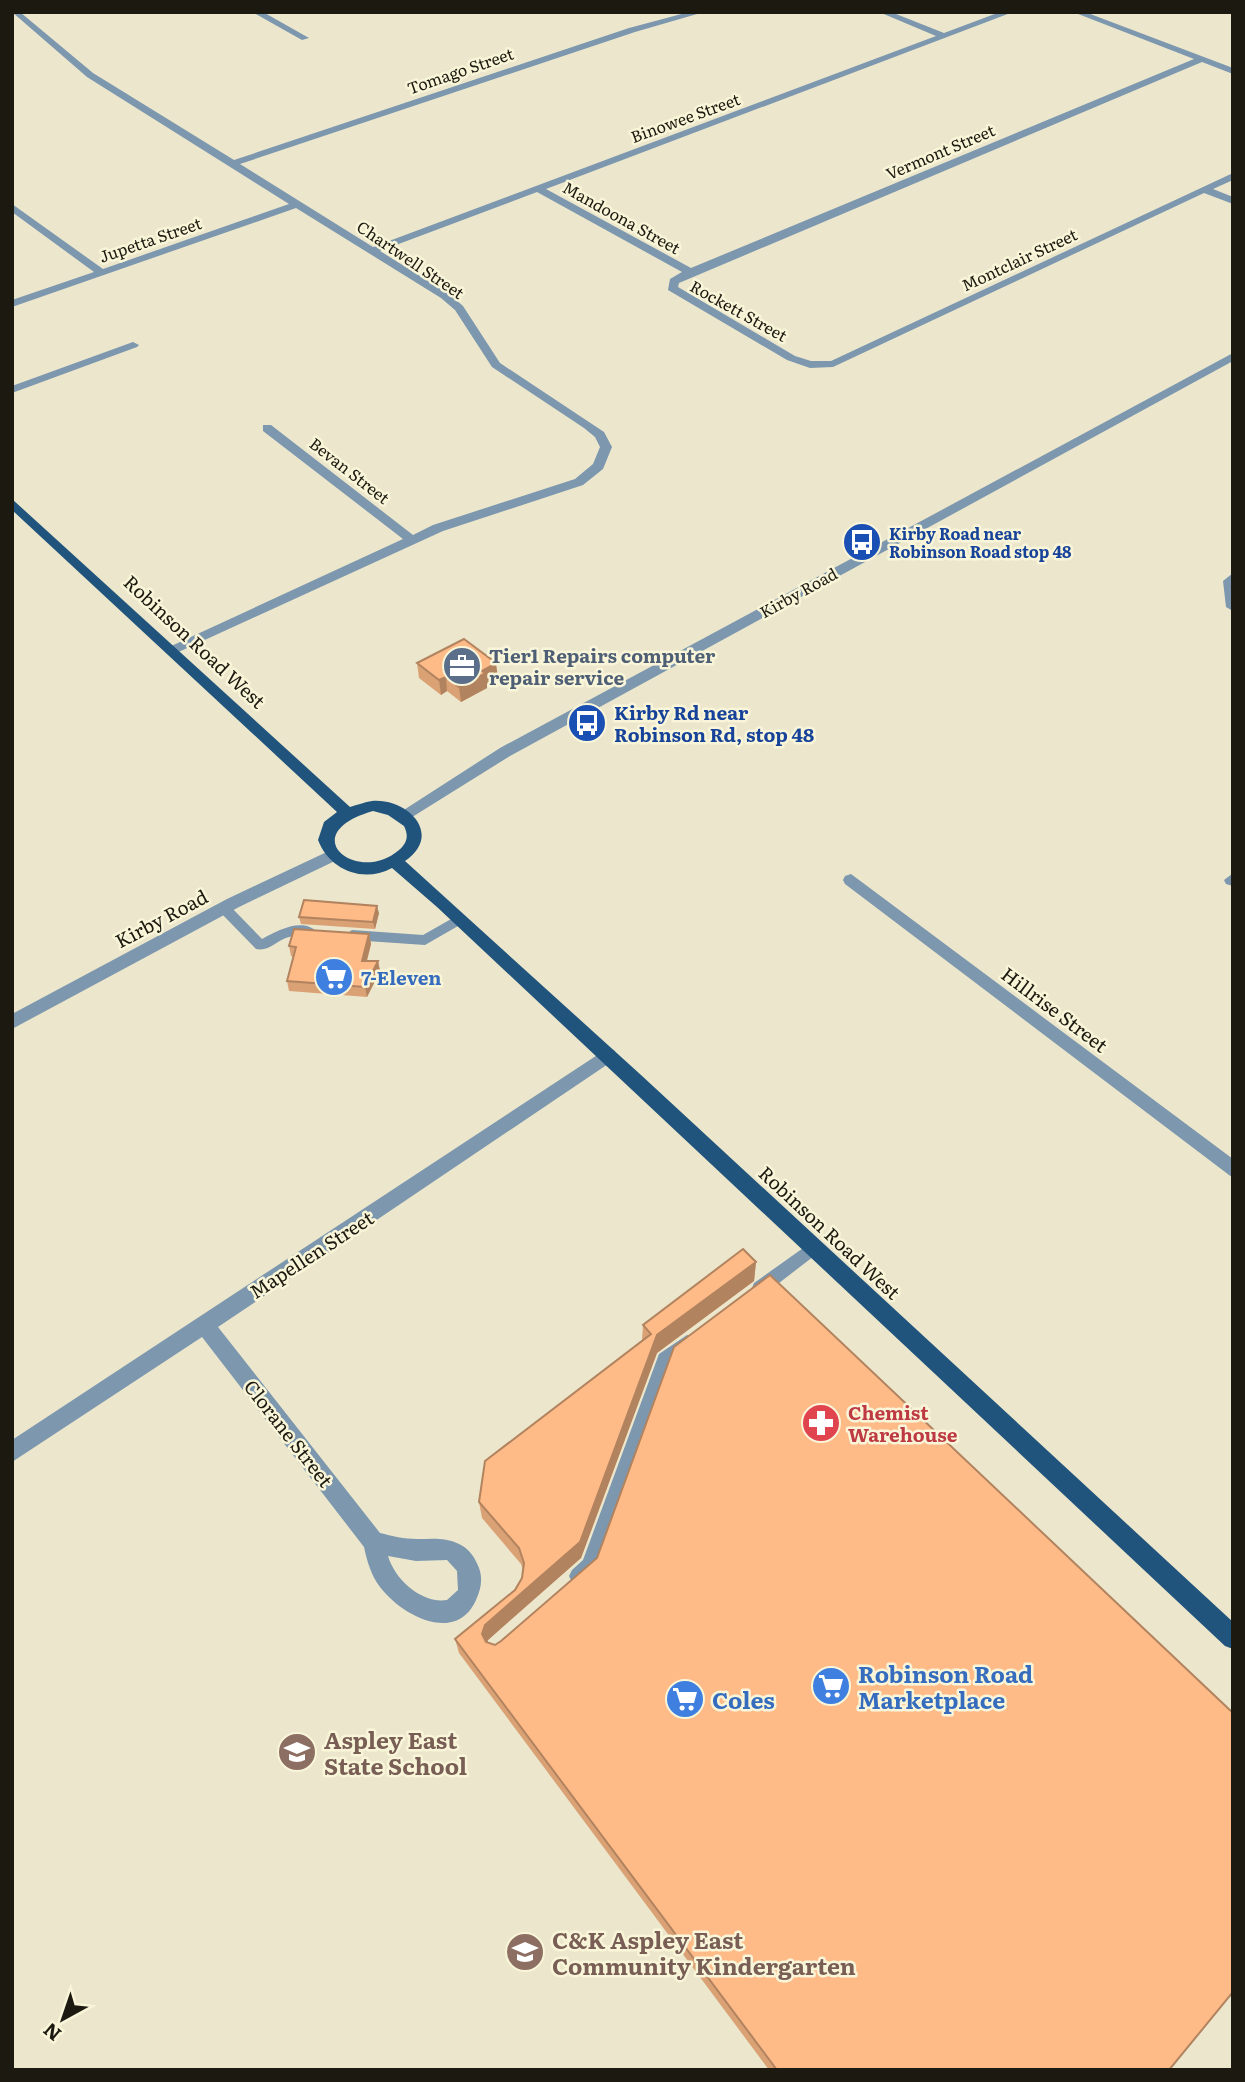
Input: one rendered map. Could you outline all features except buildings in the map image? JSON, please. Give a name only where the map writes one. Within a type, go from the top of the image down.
[{"type":"main road","name":"Robinson Road West","points":[[12,503],[346,812]]},
{"type":"main road","points":[[373,806],[390,808],[404,815],[412,823],[415,833],[413,844],[395,862],[379,868],[360,869],[344,864],[331,856],[326,847],[325,836],[330,825],[346,812],[373,806]]},
{"type":"main road","name":"Robinson Road West","points":[[395,862],[608,1055],[1233,1638]]},
{"type":"street","name":"Chartwell Street","points":[[14,12],[90,75],[453,302],[496,365],[588,425],[600,436],[606,447],[599,466],[579,482],[412,540],[172,651]]},
{"type":"street","points":[[256,12],[305,38]]},
{"type":"street","name":"Tomago Street","points":[[232,164],[632,30],[701,12]]},
{"type":"street","points":[[883,12],[943,36]]},
{"type":"street","name":"Binowee Street","points":[[371,251],[1010,12]]},
{"type":"street","points":[[1077,12],[1233,71]]},
{"type":"street","name":"Vermont Street","points":[[690,272],[1202,59]]},
{"type":"street","name":"Montclair Street","points":[[818,366],[840,361],[1233,176]]},
{"type":"street","name":"Mandoona Street","points":[[539,189],[690,272]]},
{"type":"street","points":[[1205,190],[1233,201]]},
{"type":"street","name":"Jupetta Street","points":[[12,304],[298,204]]},
{"type":"street","points":[[12,207],[102,273]]},
{"type":"street","name":"Rockett Street","points":[[690,272],[672,283],[675,292],[791,358],[818,366]]},
{"type":"street","points":[[12,390],[133,345]]},
{"type":"street","name":"Kirby Road","points":[[404,815],[517,746],[1233,356]]},
{"type":"street","name":"Bevan Street","points":[[267,428],[412,540]]},
{"type":"street","points":[[1233,577],[1230,581],[1233,607]]},
{"type":"street","name":"Kirby Road","points":[[13,1019],[224,908],[331,856]]},
{"type":"street","name":"Hillrise Street","points":[[851,880],[1233,1170]]},
{"type":"street","name":"Mapellen Street","points":[[12,1452],[420,1183],[608,1055]]},
{"type":"street","name":"Clorane Street","points":[[204,1324],[373,1542]]},
{"type":"lane","points":[[224,908],[261,946],[288,931],[425,940],[460,919]]},
{"type":"lane","points":[[750,1296],[813,1248]]},
{"type":"lane","points":[[569,1584],[590,1566],[665,1359],[697,1335]]},
{"type":"place","name":"Kirby Road near Robinson Road stop 48","points":[[862,542]]},
{"type":"place","name":"Tier1 Repairs computer repair service","points":[[462,666]]},
{"type":"place","name":"Kirby Rd near Robinson Rd, stop 48","points":[[587,723]]},
{"type":"place","name":"7-Eleven","points":[[334,977]]},
{"type":"place","name":"Chemist Warehouse","points":[[821,1423]]},
{"type":"place","name":"Robinson Road Marketplace","points":[[831,1686]]},
{"type":"place","name":"Coles","points":[[685,1699]]},
{"type":"place","name":"Aspley East State School","points":[[297,1752]]},
{"type":"place","name":"C&K Aspley East Community Kindergarten","points":[[525,1952]]}]
